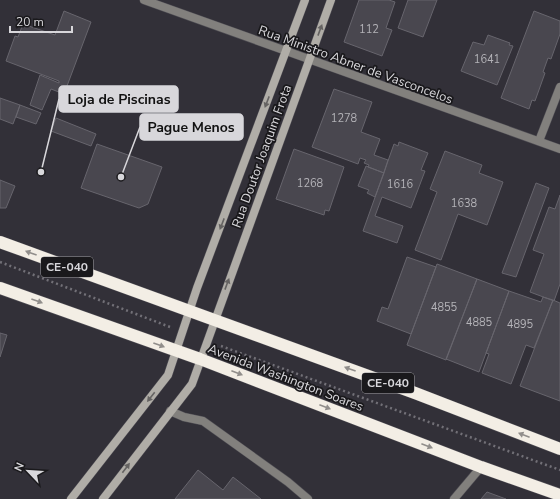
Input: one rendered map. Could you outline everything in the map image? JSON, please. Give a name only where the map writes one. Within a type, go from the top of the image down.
[{"type":"highway","name":"CE-040","points":[[0,242],[415,393],[560,449]]},
{"type":"highway","name":"Avenida Washington Soares","points":[[0,288],[200,359],[480,467],[560,495]]},
{"type":"main road","name":"Rua Doutor Joaquim Frota","points":[[72,499],[168,375],[190,311],[305,0]]},
{"type":"main road","name":"Rua Doutor Joaquim Frota","points":[[102,499],[192,384],[308,60],[331,0]]},
{"type":"street","name":"Rua Ministro Abner de Vasconcelos","points":[[144,0],[308,60],[539,141],[560,150]]},
{"type":"street","points":[[539,141],[560,87]]},
{"type":"street","points":[[170,412],[203,421],[288,482],[308,499]]},
{"type":"street","points":[[454,499],[480,467]]},
{"type":"path","points":[[0,262],[183,332]]},
{"type":"path","name":"Avenida Washington Soares","points":[[207,341],[560,470]]},
{"type":"building","points":[[359,0],[389,0],[395,2],[386,28],[392,30],[382,56],[344,42]]},
{"type":"building","points":[[408,0],[437,0],[423,37],[398,28]]},
{"type":"building","points":[[64,11],[91,22],[64,94],[51,89],[42,110],[30,105],[40,75],[59,83],[59,81],[6,61],[15,36],[18,37],[23,24],[55,35]]},
{"type":"building","points":[[534,11],[560,21],[560,34],[551,59],[548,58],[543,72],[545,73],[535,101],[532,100],[529,109],[501,98]]},
{"type":"building","points":[[488,35],[510,43],[509,45],[513,46],[497,85],[461,71],[473,42],[484,45]]},
{"type":"building","points":[[334,89],[372,102],[361,132],[380,139],[374,155],[388,160],[384,173],[368,167],[369,165],[364,163],[366,160],[360,158],[358,164],[312,147]]},
{"type":"building","points":[[0,98],[20,105],[13,124],[0,119]]},
{"type":"building","points":[[20,105],[41,113],[36,124],[16,117]]},
{"type":"building","points":[[56,118],[96,134],[91,146],[51,131]]},
{"type":"building","points":[[399,142],[428,153],[421,170],[425,171],[411,208],[382,197],[375,216],[403,226],[397,243],[363,231],[394,144],[398,146]]},
{"type":"building","points":[[97,144],[162,167],[148,204],[139,208],[81,188]]},
{"type":"building","points":[[294,149],[344,167],[329,211],[325,210],[324,215],[276,199]]},
{"type":"building","points":[[445,151],[482,165],[479,173],[503,182],[487,225],[458,214],[441,260],[415,250],[437,192],[430,189]]},
{"type":"building","points":[[366,166],[384,173],[375,197],[367,193],[369,190],[358,186]]},
{"type":"building","points":[[0,180],[15,186],[6,208],[0,208]]},
{"type":"building","points":[[536,183],[549,188],[516,277],[502,273]]},
{"type":"building","points":[[560,195],[560,284],[554,301],[530,292],[544,254],[533,250],[549,207],[555,209]]},
{"type":"building","points":[[407,257],[436,267],[411,334],[377,321],[382,307],[388,309]]},
{"type":"building","points":[[437,264],[477,279],[446,360],[407,345]]},
{"type":"building","points":[[477,279],[509,291],[479,372],[446,359]]},
{"type":"building","points":[[509,291],[541,302],[543,297],[553,300],[534,348],[526,345],[511,384],[482,373],[489,354],[486,353]]},
{"type":"building","points":[[553,300],[560,303],[560,401],[520,386]]},
{"type":"building","points":[[0,333],[7,335],[0,357]]},
{"type":"building","points":[[198,470],[223,490],[233,477],[261,499],[175,499]]},
{"type":"building","points":[[487,492],[506,499],[481,499]]},
{"type":"place","name":"Loja de Piscinas","points":[[41,172]]},
{"type":"place","name":"Pague Menos","points":[[121,177]]}]
